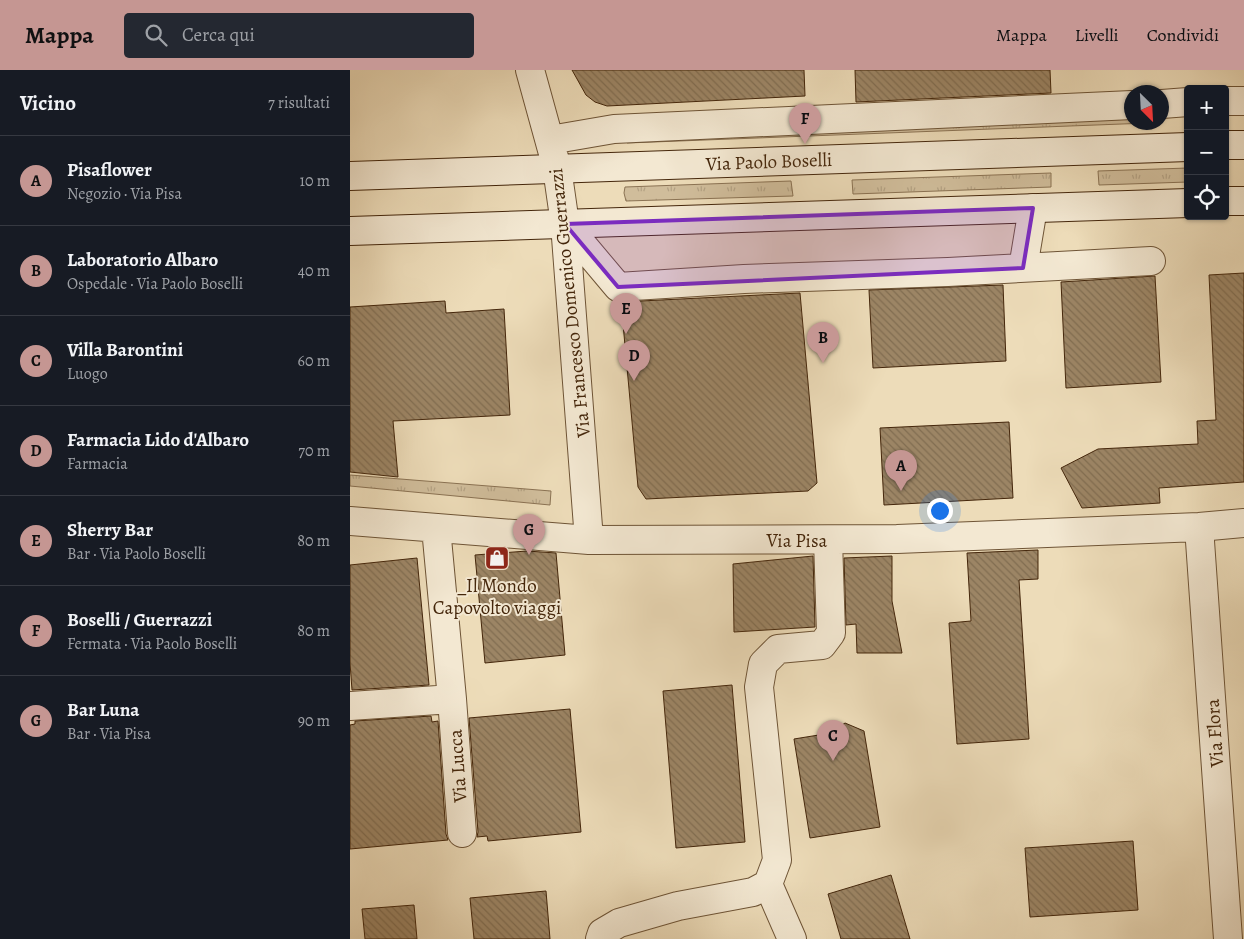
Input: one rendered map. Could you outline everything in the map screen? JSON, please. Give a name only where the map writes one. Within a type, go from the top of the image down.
[{"type":"street","name":"Via Francesco Domenico Guerrazzi","points":[[530,70],[557,168],[566,224],[590,540]]},
{"type":"street","points":[[1229,102],[1244,101]]},
{"type":"street","points":[[1169,103],[1184,102]]},
{"type":"street","name":"Via Paolo Boselli","points":[[550,140],[614,129],[1124,105]]},
{"type":"street","points":[[1229,145],[1244,145]]},
{"type":"street","name":"Via Paolo Boselli","points":[[350,176],[1184,147]]},
{"type":"street","points":[[1229,201],[1244,201]]},
{"type":"street","points":[[350,231],[1184,203]]},
{"type":"street","points":[[1023,268],[1033,208]]},
{"type":"street","points":[[566,224],[618,287],[744,279],[1023,268],[1151,260]]},
{"type":"street","name":"Via Pisa","points":[[350,521],[590,540],[897,539],[1199,527],[1244,523]]},
{"type":"street","name":"Via Flora","points":[[1199,527],[1228,939]]},
{"type":"street","name":"Via Lucca","points":[[436,528],[462,833]]},
{"type":"street","points":[[600,939],[602,933],[619,923],[678,906],[753,892],[768,884],[777,860],[759,687],[763,664],[778,650],[822,645],[831,633],[828,540]]},
{"type":"street","points":[[350,706],[452,699]]},
{"type":"street","points":[[768,884],[792,939]]},
{"type":"highlighted area","points":[[1033,208],[1023,268],[618,287],[565,224]]},
{"type":"green space","points":[[1124,115],[1124,124],[627,143],[626,136]]},
{"type":"green space","points":[[1184,168],[1184,182],[1099,185],[1098,171]]},
{"type":"green space","points":[[1051,173],[1051,187],[853,194],[852,180]]},
{"type":"green space","points":[[791,181],[793,196],[626,201],[624,193],[625,187]]},
{"type":"green space","points":[[350,475],[551,491],[550,505],[350,486]]},
{"type":"building","points":[[572,70],[804,70],[805,96],[607,106],[595,102],[586,95]]},
{"type":"building","points":[[855,70],[1050,70],[1051,93],[856,102]]},
{"type":"building","points":[[1244,273],[1244,482],[1159,488],[1160,503],[1082,508],[1061,468],[1098,449],[1198,444],[1197,421],[1216,420],[1209,275]]},
{"type":"building","points":[[1155,276],[1161,382],[1066,388],[1061,282]]},
{"type":"building","points":[[1003,285],[1006,361],[873,368],[869,290]]},
{"type":"building","points":[[800,293],[817,483],[808,491],[646,499],[638,487],[621,302]]},
{"type":"building","points":[[445,301],[446,313],[504,309],[510,415],[393,421],[398,477],[350,472],[350,307]]},
{"type":"building","points":[[1009,422],[1013,498],[884,505],[880,428]]},
{"type":"building","points":[[1038,550],[1038,579],[1019,580],[1029,739],[957,744],[949,623],[971,621],[967,553]]},
{"type":"building","points":[[527,551],[556,553],[565,655],[485,663],[475,555]]},
{"type":"building","points":[[813,556],[815,627],[734,632],[733,564]]},
{"type":"building","points":[[892,556],[892,601],[902,653],[857,653],[856,624],[846,625],[844,558]]},
{"type":"building","points":[[417,558],[429,685],[352,690],[350,663],[350,565]]},
{"type":"building","points":[[732,685],[745,842],[676,848],[663,691]]},
{"type":"building","points":[[570,709],[581,832],[488,841],[487,836],[477,837],[469,718]]},
{"type":"building","points":[[431,716],[432,722],[438,721],[448,840],[350,849],[350,725],[355,724],[355,721]]},
{"type":"building","points":[[845,723],[864,731],[880,827],[810,838],[794,739],[831,733]]},
{"type":"building","points":[[1133,841],[1138,910],[1030,917],[1025,848]]},
{"type":"building","points":[[891,875],[910,939],[841,939],[828,894]]},
{"type":"building","points":[[546,891],[550,939],[474,939],[470,898]]},
{"type":"building","points":[[414,905],[417,939],[365,939],[362,909]]},
{"type":"place","name":"Boselli / Guerrazzi","points":[[805,144]]},
{"type":"place","name":"Sherry Bar","points":[[626,334]]},
{"type":"place","name":"Laboratorio Albaro","points":[[823,363]]},
{"type":"place","name":"Farmacia Lido d'Albaro","points":[[634,381]]},
{"type":"place","name":"Pisaflower","points":[[901,491]]},
{"type":"place","name":"Bar Luna","points":[[529,555]]},
{"type":"place","name":"_Il Mondo Capovolto viaggi","points":[[497,558]]},
{"type":"place","name":"Villa Barontini","points":[[833,761]]}]
